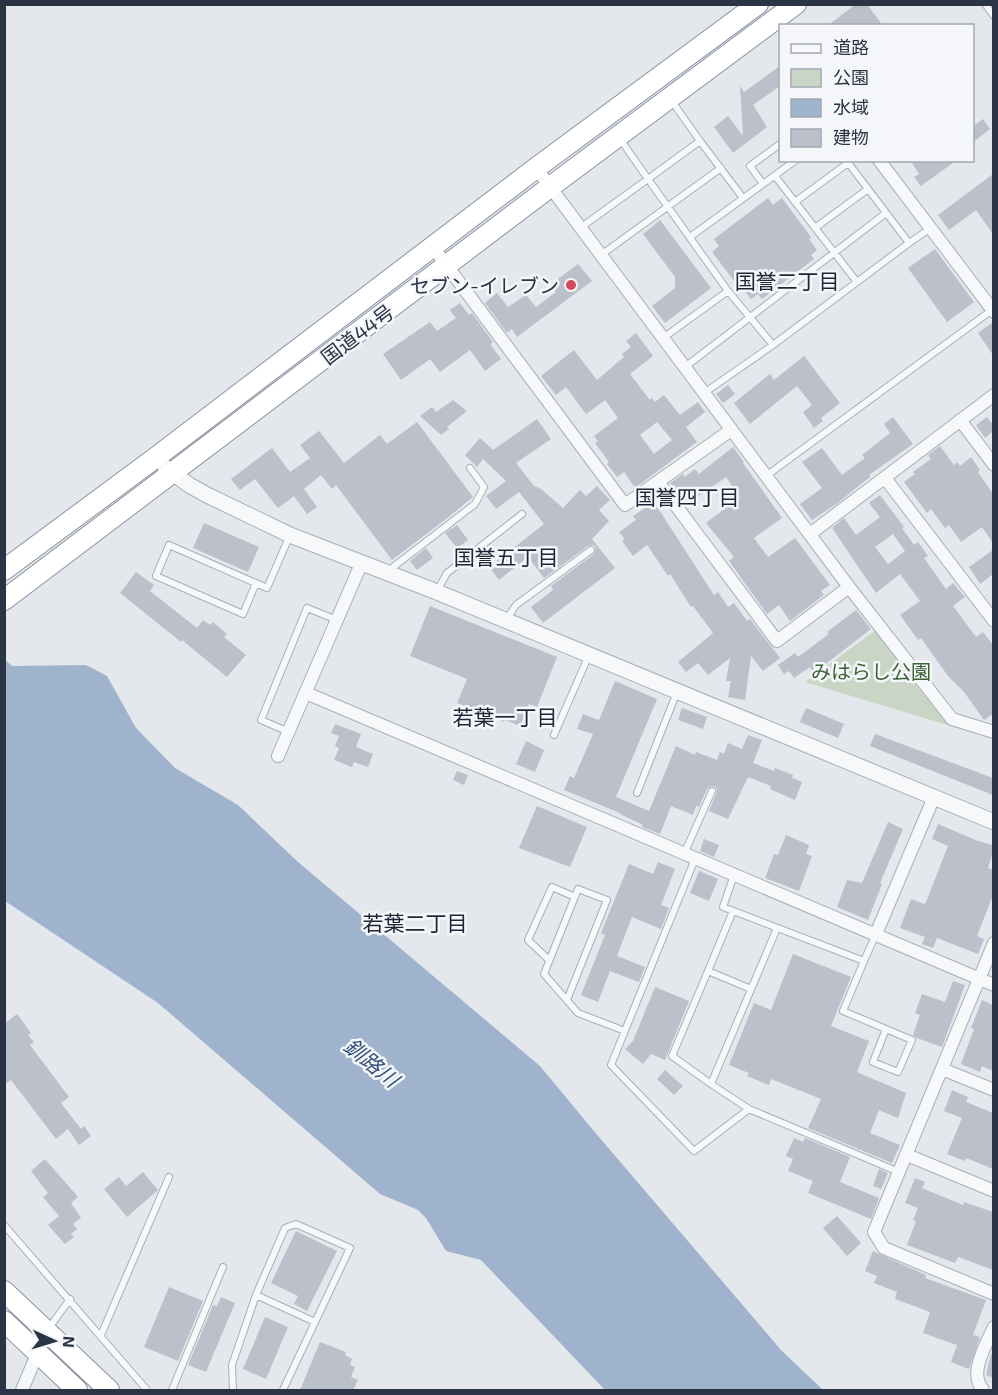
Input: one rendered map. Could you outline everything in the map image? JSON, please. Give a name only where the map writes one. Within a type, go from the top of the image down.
[{"type":"highway","name":"国道44号","points":[[4,570],[536,168],[760,4]]},
{"type":"highway","name":"国道44号","points":[[4,600],[618,136],[777,26],[796,4]]},
{"type":"highway","points":[[4,1291],[109,1390]]},
{"type":"highway","points":[[4,1321],[76,1390]]},
{"type":"street","points":[[760,4],[777,26]]},
{"type":"street","points":[[881,162],[993,311]]},
{"type":"street","points":[[536,168],[849,587],[952,719],[993,732]]},
{"type":"street","points":[[433,247],[625,505],[731,430]]},
{"type":"street","points":[[810,534],[993,394]]},
{"type":"street","points":[[960,420],[993,465]]},
{"type":"street","points":[[155,458],[172,473],[207,495],[290,535],[437,592],[993,822]]},
{"type":"street","points":[[885,478],[993,621]]},
{"type":"street","points":[[658,483],[777,641],[849,587]]},
{"type":"street","points":[[278,756],[362,562]]},
{"type":"street","points":[[306,693],[993,985]]},
{"type":"street","points":[[876,934],[934,797]]},
{"type":"street","points":[[993,943],[874,1232],[884,1248],[993,1294]]},
{"type":"street","points":[[942,1069],[993,1090]]},
{"type":"street","points":[[907,1155],[993,1191]]},
{"type":"street","points":[[983,1390],[978,1385],[976,1371],[993,1327]]},
{"type":"street","points":[[22,1390],[47,1330]]},
{"type":"lane","points":[[985,4],[993,16]]},
{"type":"lane","points":[[670,98],[743,198]]},
{"type":"lane","points":[[618,136],[728,291],[773,345]]},
{"type":"lane","points":[[580,228],[700,141]]},
{"type":"lane","points":[[763,184],[750,166],[779,145]]},
{"type":"lane","points":[[690,237],[793,162]]},
{"type":"lane","points":[[795,202],[847,162],[909,243]]},
{"type":"lane","points":[[601,255],[720,168]]},
{"type":"lane","points":[[775,176],[857,282]]},
{"type":"lane","points":[[815,228],[868,189]]},
{"type":"lane","points":[[685,367],[886,213]]},
{"type":"lane","points":[[704,393],[931,228]]},
{"type":"lane","points":[[663,339],[728,291]]},
{"type":"lane","points":[[766,476],[993,311]]},
{"type":"lane","points":[[386,572],[475,504],[484,487],[470,468]]},
{"type":"lane","points":[[437,592],[447,573],[522,514]]},
{"type":"lane","points":[[256,583],[243,614],[156,576],[169,545],[256,583],[267,588],[290,535]]},
{"type":"lane","points":[[506,621],[516,605],[591,550]]},
{"type":"lane","points":[[289,732],[261,720],[307,608],[337,620]]},
{"type":"lane","points":[[555,735],[589,655]]},
{"type":"lane","points":[[637,793],[678,692]]},
{"type":"lane","points":[[712,791],[611,1065],[694,1151],[749,1109]]},
{"type":"lane","points":[[735,874],[723,907],[864,961]]},
{"type":"lane","points":[[549,960],[528,940],[552,887],[575,897]]},
{"type":"lane","points":[[567,1000],[607,900],[579,889],[544,974],[578,1013],[625,1032]]},
{"type":"lane","points":[[733,911],[672,1056],[749,1109],[900,1173]]},
{"type":"lane","points":[[711,1084],[777,928]]},
{"type":"lane","points":[[876,934],[843,1011],[886,1029],[912,1040],[898,1072],[873,1062],[886,1029]]},
{"type":"lane","points":[[708,971],[751,988]]},
{"type":"lane","points":[[101,1335],[169,1177]]},
{"type":"lane","points":[[233,1390],[232,1365],[256,1295],[285,1228],[296,1224],[350,1248],[283,1390]]},
{"type":"lane","points":[[4,1225],[147,1390]]},
{"type":"lane","points":[[172,1390],[223,1267]]},
{"type":"lane","points":[[256,1295],[315,1322]]},
{"type":"lane","points":[[47,1330],[70,1299]]},
{"type":"green space","name":"みはらし公園","points":[[876,630],[951,726],[805,682]]},
{"type":"water","name":"釧路川","points":[[5,660],[12,666],[86,665],[107,676],[136,728],[175,768],[238,805],[298,862],[540,1066],[781,1350],[823,1390],[605,1390],[481,1260],[446,1251],[426,1218],[418,1210],[380,1194],[158,1003],[5,901]]},
{"type":"building","points":[[856,4],[867,4],[882,24],[830,24]]},
{"type":"building","points":[[779,67],[779,87],[753,105],[767,127],[733,153],[714,127],[728,116],[743,136],[740,86],[744,92]]},
{"type":"building","points":[[983,119],[990,129],[974,141],[974,126]]},
{"type":"building","points":[[911,162],[954,162],[921,186],[914,177],[919,174]]},
{"type":"building","points":[[993,174],[993,234],[976,210],[949,230],[938,215]]},
{"type":"building","points":[[768,198],[773,205],[782,198],[811,237],[809,239],[817,250],[811,255],[814,259],[762,299],[758,294],[751,299],[743,289],[741,290],[712,252],[719,246],[714,239]]},
{"type":"building","points":[[660,220],[711,288],[665,323],[652,306],[675,288],[675,277],[643,234]]},
{"type":"building","points":[[935,249],[974,302],[947,322],[908,268]]},
{"type":"building","points":[[578,264],[592,281],[517,337],[512,329],[507,333],[485,303],[497,293],[508,307],[526,295],[536,307],[556,292],[550,285]]},
{"type":"building","points":[[460,303],[469,315],[472,313],[493,342],[490,344],[501,359],[485,371],[470,350],[440,372],[430,359],[401,380],[383,354],[430,322],[437,331],[456,318],[450,310]]},
{"type":"building","points":[[993,322],[993,355],[978,333]]},
{"type":"building","points":[[636,333],[653,356],[630,374],[650,400],[652,398],[655,402],[664,395],[680,415],[698,402],[705,412],[686,427],[697,442],[635,488],[624,472],[617,477],[595,443],[598,441],[594,436],[618,418],[605,400],[586,414],[566,387],[556,395],[541,376],[574,350],[597,380],[624,357],[622,354],[631,347],[626,341]],"holes":[[[657,422],[672,440],[654,454],[640,435]]]},
{"type":"building","points":[[804,356],[840,403],[821,418],[823,421],[814,428],[803,412],[812,405],[797,386],[750,424],[734,403],[770,374],[774,380]]},
{"type":"building","points":[[728,385],[735,394],[723,403],[716,394]]},
{"type":"building","points":[[453,400],[467,411],[447,427],[449,429],[441,435],[420,416],[432,407],[436,412]]},
{"type":"building","points":[[893,417],[913,444],[869,475],[870,477],[835,505],[812,520],[800,504],[822,488],[802,462],[822,448],[842,475],[865,458],[862,455],[890,433],[884,424]]},
{"type":"building","points":[[987,417],[993,425],[993,431],[985,438],[976,425]]},
{"type":"building","points":[[537,419],[551,439],[516,463],[534,486],[541,489],[563,508],[580,490],[586,496],[597,486],[610,500],[599,510],[609,521],[592,539],[615,568],[543,623],[531,607],[553,590],[551,586],[594,554],[596,547],[588,546],[544,578],[528,557],[499,580],[489,567],[544,524],[519,492],[496,509],[486,496],[506,481],[483,459],[477,467],[465,455],[480,438],[493,450]]},
{"type":"building","points":[[417,422],[473,497],[392,560],[336,485],[332,489],[321,475],[304,489],[317,507],[307,514],[294,496],[278,508],[255,479],[240,490],[231,479],[272,448],[290,472],[310,458],[300,445],[319,431],[344,463],[380,435],[387,444]]},
{"type":"building","points":[[940,446],[954,465],[957,462],[960,466],[971,457],[980,470],[978,472],[993,494],[993,543],[982,527],[961,542],[949,525],[945,528],[931,509],[927,513],[904,482],[931,459],[928,455]]},
{"type":"building","points":[[733,447],[782,518],[754,538],[768,557],[795,538],[830,585],[821,591],[824,595],[790,621],[779,605],[767,614],[729,561],[734,557],[706,523],[740,497],[726,477],[687,504],[670,483],[683,474],[685,477],[695,469],[699,474]]},
{"type":"building","points":[[880,495],[904,527],[902,528],[914,545],[918,542],[928,556],[924,558],[946,589],[953,583],[965,597],[953,606],[976,637],[983,632],[993,645],[993,714],[984,720],[921,638],[918,640],[900,615],[920,601],[900,574],[876,593],[832,528],[844,518],[856,535],[880,517],[869,503]],"holes":[[[893,534],[905,551],[888,564],[875,547]]]},
{"type":"building","points":[[654,502],[714,595],[718,592],[728,607],[734,603],[747,621],[750,619],[780,658],[763,671],[751,656],[745,700],[728,697],[731,681],[726,681],[730,658],[708,675],[698,663],[686,672],[678,662],[713,633],[693,606],[691,607],[670,574],[668,576],[647,545],[633,556],[622,541],[625,539],[619,532],[636,520],[633,516]]},
{"type":"building","points":[[204,523],[259,547],[248,572],[193,548]]},
{"type":"building","points":[[457,525],[468,540],[457,548],[445,533]]},
{"type":"building","points":[[426,548],[433,558],[417,570],[410,561]]},
{"type":"building","points":[[993,550],[993,574],[980,584],[969,567]]},
{"type":"building","points":[[136,572],[154,585],[150,591],[197,628],[203,620],[210,625],[213,622],[227,634],[224,637],[246,655],[227,677],[120,593]]},
{"type":"building","points":[[430,606],[557,657],[537,707],[529,704],[520,726],[457,703],[467,679],[410,656]]},
{"type":"building","points":[[856,610],[871,629],[814,673],[810,667],[794,678],[789,671],[784,674],[778,665],[795,653],[798,657]]},
{"type":"building","points":[[615,681],[657,699],[616,797],[649,811],[676,746],[695,755],[696,752],[717,760],[720,752],[724,754],[728,743],[742,749],[748,735],[762,740],[753,763],[774,771],[775,768],[793,775],[792,778],[802,782],[795,800],[770,789],[771,786],[748,777],[728,819],[709,811],[717,791],[716,787],[711,786],[707,789],[699,807],[696,806],[693,815],[671,806],[660,834],[642,827],[643,825],[620,813],[564,790],[570,776],[574,778],[593,734],[577,729],[583,714],[599,720]]},
{"type":"building","points":[[682,708],[707,717],[703,729],[678,720]]},
{"type":"building","points":[[806,708],[844,724],[838,738],[800,722]]},
{"type":"building","points":[[335,724],[361,734],[356,747],[373,754],[368,767],[354,762],[352,767],[334,760],[339,748],[335,746],[339,736],[331,733]]},
{"type":"building","points":[[875,734],[993,778],[993,795],[870,746]]},
{"type":"building","points":[[526,741],[544,750],[535,772],[516,764]]},
{"type":"building","points":[[457,771],[468,775],[464,785],[453,780]]},
{"type":"building","points":[[537,806],[587,827],[570,867],[519,848]]},
{"type":"building","points":[[888,822],[903,829],[880,883],[882,884],[868,920],[837,907],[847,880],[862,883]]},
{"type":"building","points":[[938,824],[993,845],[988,868],[993,870],[993,895],[977,936],[984,939],[978,954],[937,938],[933,948],[922,944],[925,937],[900,928],[911,899],[924,904],[926,902],[948,846],[932,839]]},
{"type":"building","points":[[786,835],[809,845],[806,854],[812,856],[799,891],[765,878],[774,854],[778,855]]},
{"type":"building","points":[[704,839],[719,845],[714,857],[700,851]]},
{"type":"building","points":[[658,862],[675,869],[661,905],[669,908],[661,929],[632,917],[617,956],[645,967],[639,982],[610,971],[598,1002],[581,995],[605,935],[601,933],[629,864],[653,874]]},
{"type":"building","points":[[699,871],[718,879],[709,901],[690,893]]},
{"type":"building","points":[[793,954],[851,977],[831,1026],[869,1041],[857,1072],[906,1093],[898,1118],[879,1110],[870,1133],[900,1145],[892,1163],[808,1128],[821,1099],[771,1079],[769,1085],[729,1065],[754,1003],[771,1010]]},
{"type":"building","points":[[953,981],[965,985],[942,1047],[917,1038],[913,1035],[920,1015],[915,1013],[922,994],[945,1002]]},
{"type":"building","points":[[655,987],[689,1001],[665,1060],[651,1054],[643,1064],[625,1049],[633,1041]]},
{"type":"building","points":[[982,1000],[993,1005],[993,1071],[982,1066],[980,1072],[961,1064]]},
{"type":"building","points":[[17,1014],[31,1033],[28,1035],[34,1042],[30,1045],[69,1097],[61,1103],[81,1129],[84,1126],[91,1136],[79,1145],[68,1129],[56,1139],[11,1080],[4,1085],[4,1024]]},
{"type":"building","points":[[665,1070],[683,1086],[674,1095],[657,1079]]},
{"type":"building","points":[[952,1090],[968,1097],[966,1102],[993,1113],[993,1169],[966,1158],[965,1161],[947,1154],[962,1118],[944,1111]]},
{"type":"building","points":[[794,1138],[803,1142],[805,1138],[850,1157],[840,1182],[879,1198],[871,1219],[808,1193],[813,1181],[788,1171],[793,1159],[786,1156]]},
{"type":"building","points":[[45,1159],[78,1197],[71,1203],[81,1218],[73,1224],[77,1229],[71,1234],[74,1237],[65,1244],[48,1225],[59,1216],[43,1197],[48,1193],[31,1171]]},
{"type":"building","points":[[879,1169],[888,1173],[881,1189],[873,1186]]},
{"type":"building","points":[[143,1172],[158,1190],[127,1217],[104,1189],[119,1177],[126,1186]]},
{"type":"building","points":[[915,1178],[925,1182],[922,1188],[963,1205],[964,1202],[993,1212],[993,1270],[958,1257],[955,1263],[907,1245],[918,1208],[905,1203]]},
{"type":"building","points":[[837,1216],[861,1243],[847,1256],[823,1228]]},
{"type":"building","points":[[296,1231],[337,1251],[307,1311],[294,1304],[298,1296],[271,1283]]},
{"type":"building","points":[[873,1251],[926,1275],[925,1278],[986,1300],[973,1335],[980,1337],[969,1369],[951,1362],[957,1345],[923,1333],[930,1312],[895,1299],[897,1292],[874,1283],[877,1276],[865,1271]]},
{"type":"building","points":[[169,1287],[203,1301],[178,1361],[144,1347]]},
{"type":"building","points":[[221,1297],[235,1303],[206,1372],[188,1365],[213,1305],[217,1306]]},
{"type":"building","points":[[265,1317],[288,1327],[266,1379],[243,1369]]},
{"type":"building","points":[[320,1342],[346,1352],[345,1355],[352,1359],[350,1365],[355,1367],[351,1377],[358,1380],[353,1390],[300,1390]]},
{"type":"building","points":[[991,1354],[993,1355],[993,1378],[986,1375]]},
{"type":"place","name":"セブン-イレブン","points":[[571,285]]},
{"type":"district","name":"国誉二丁目","points":[[787,280]]},
{"type":"district","name":"国誉四丁目","points":[[687,496]]},
{"type":"district","name":"国誉五丁目","points":[[506,556]]},
{"type":"district","name":"若葉一丁目","points":[[505,716]]},
{"type":"district","name":"若葉二丁目","points":[[415,922]]}]
